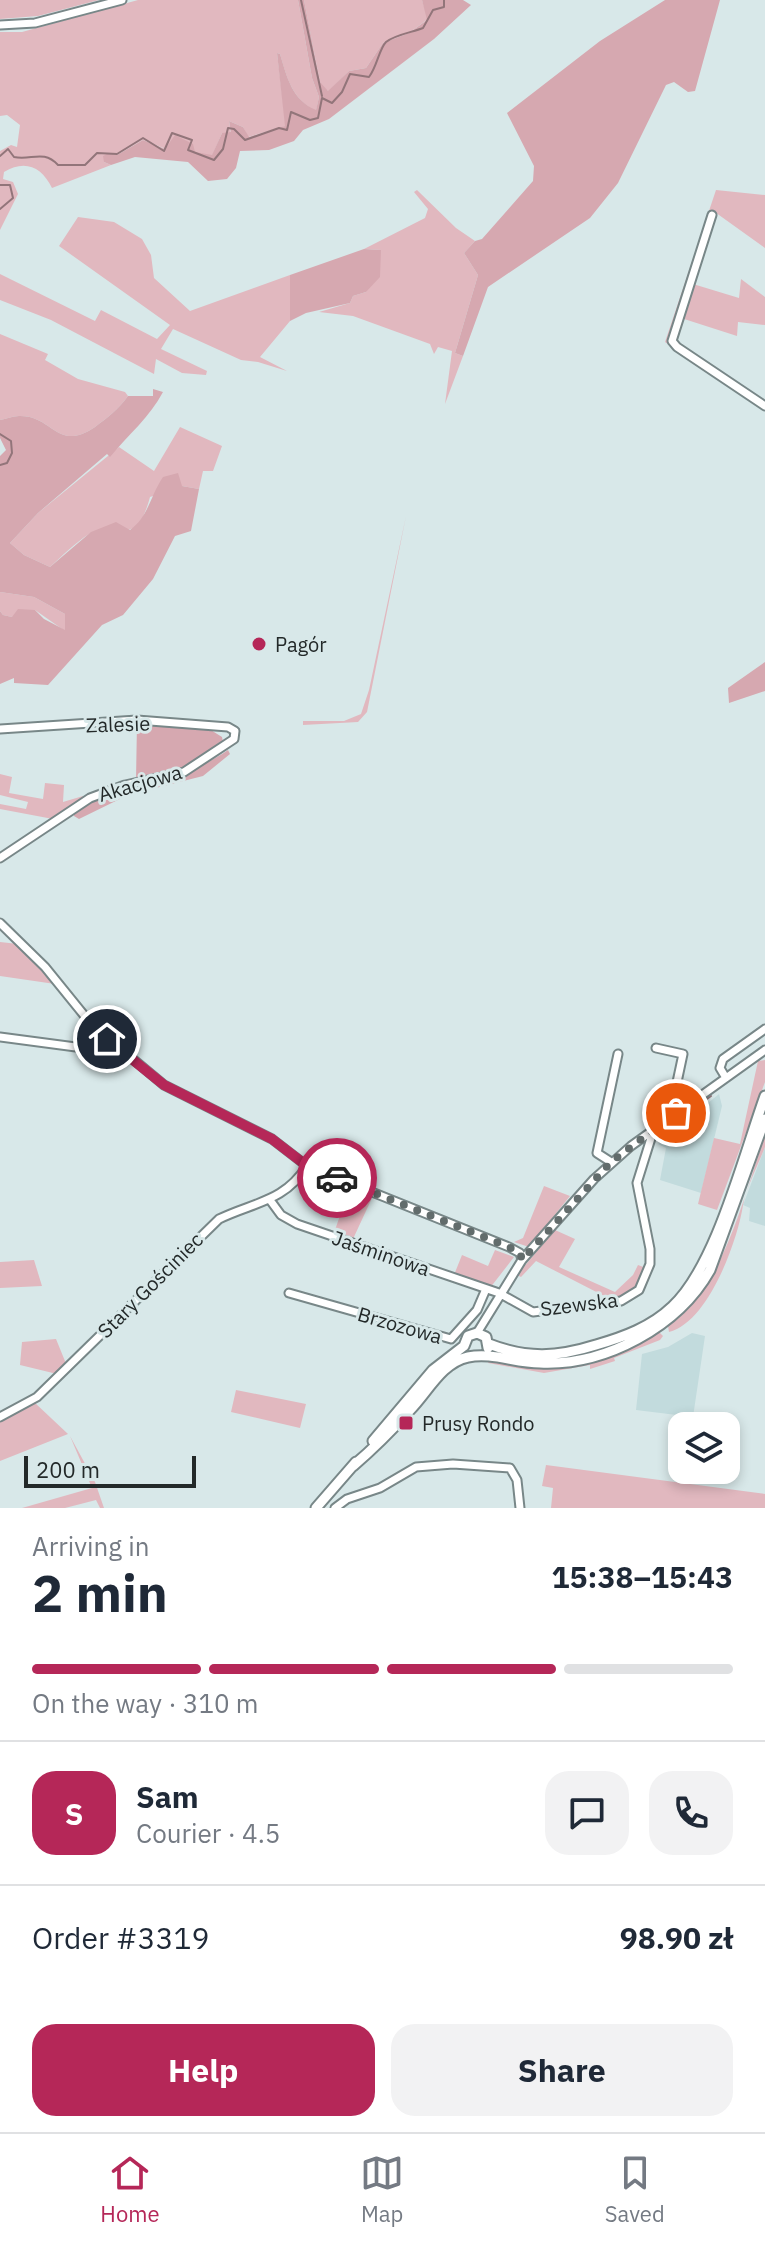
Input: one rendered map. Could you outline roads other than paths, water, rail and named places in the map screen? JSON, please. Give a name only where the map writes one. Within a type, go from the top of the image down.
[{"type":"main road","points":[[316,1508],[433,1370],[464,1346],[468,1336],[524,1355],[565,1354],[629,1335],[672,1308],[693,1283],[709,1254],[765,1096]]},
{"type":"main road","points":[[484,1342],[530,1363],[565,1362],[635,1341],[662,1326],[687,1304],[710,1270],[765,1119]]},
{"type":"main road","points":[[353,1466],[396,1426],[451,1366],[471,1356],[478,1357],[484,1342]]},
{"type":"main road","points":[[464,1346],[471,1356]]},
{"type":"street","points":[[0,25],[35,23],[122,0]]},
{"type":"street","points":[[712,215],[672,341],[765,406]]},
{"type":"street","name":"Zalesie","points":[[0,729],[137,720],[228,727],[235,731]]},
{"type":"street","name":"Akacjowa","points":[[0,858],[90,798],[125,785],[184,772],[200,764],[234,739],[235,731]]},
{"type":"street","points":[[0,923],[45,967],[92,1025],[164,1085],[272,1139],[307,1166],[509,1247],[520,1253],[522,1260]]},
{"type":"street","points":[[726,1078],[720,1068],[723,1059],[765,1029]]},
{"type":"street","points":[[0,1037],[123,1053]]},
{"type":"street","points":[[656,1048],[683,1054],[673,1101],[676,1113]]},
{"type":"street","points":[[484,1342],[492,1308],[522,1260],[611,1162],[765,1050]]},
{"type":"street","points":[[611,1162],[597,1153],[618,1054]]},
{"type":"street","points":[[754,1057],[765,1056]]},
{"type":"street","name":"Szewska","points":[[499,1293],[533,1312],[621,1301],[639,1290],[651,1255],[637,1183],[652,1135],[650,1132]]},
{"type":"street","name":"Stary Gościniec","points":[[0,1417],[37,1397],[219,1219],[270,1200],[285,1190],[307,1166]]},
{"type":"street","name":"Jaśminowa","points":[[270,1200],[281,1215],[297,1224],[499,1293]]},
{"type":"street","name":"Brzozowa","points":[[289,1293],[451,1339],[477,1310],[486,1289]]},
{"type":"street","points":[[335,1508],[347,1499],[380,1488],[408,1469],[423,1466],[504,1466],[515,1474],[520,1508]]},
{"type":"street","points":[[334,1487],[347,1499]]},
{"type":"waterway","points":[[301,0],[322,96]]},
{"type":"waterway","points":[[0,156],[8,149],[14,157],[42,156],[58,165],[85,165],[97,153],[117,154],[143,138],[164,151],[172,133],[192,140],[188,150],[214,160],[223,149],[228,128],[234,129],[245,140],[279,128],[287,130],[291,112],[310,120],[318,118],[322,98],[332,103],[342,92],[350,74],[369,77],[386,42],[423,28],[433,10],[444,7],[444,0]]},
{"type":"waterway","points":[[0,185],[10,185],[13,198],[0,209]]},
{"type":"waterway","points":[[0,434],[11,441],[12,453],[7,463],[0,465]]},
{"type":"waterway","points":[[685,1115],[711,1096]]},
{"type":"place","name":"Pagór","points":[[259,644]]},
{"type":"place","name":"Prusy Rondo","points":[[406,1423]]}]
